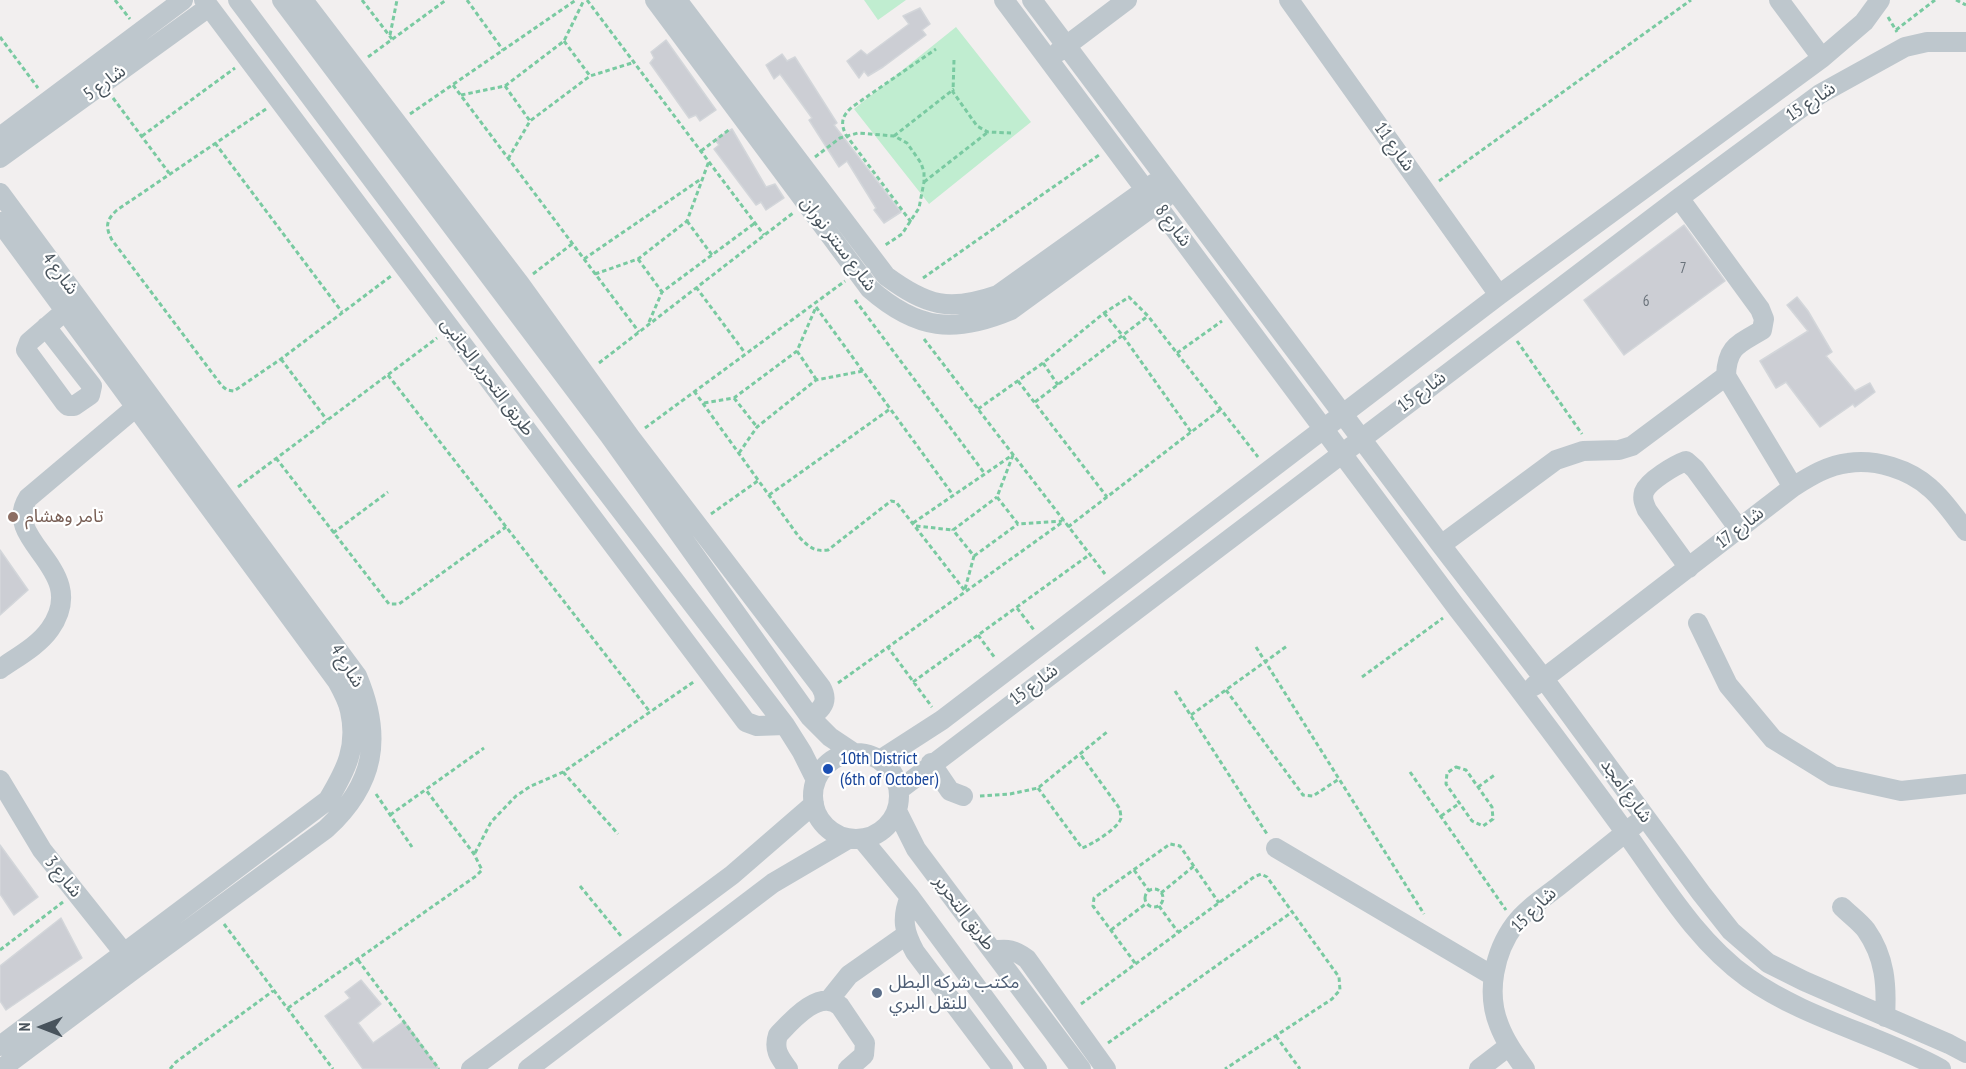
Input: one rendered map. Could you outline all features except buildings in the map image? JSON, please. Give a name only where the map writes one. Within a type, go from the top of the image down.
[{"type":"street","name":"شارع 5","points":[[0,137],[183,0]]},
{"type":"street","points":[[237,0],[785,725],[816,780],[814,804],[820,820],[840,836],[855,839]]},
{"type":"street","points":[[282,0],[603,413],[810,717],[830,737],[854,753]]},
{"type":"street","points":[[303,0],[520,284],[585,374],[603,413],[631,438],[824,693],[825,702],[821,710],[810,717]]},
{"type":"street","name":"شارع سنتر نوران","points":[[656,0],[870,290],[886,304],[905,315],[931,323],[958,325],[986,321],[1011,310],[1170,183]]},
{"type":"street","name":"شارع سنتر نوران","points":[[677,0],[886,276],[905,290],[928,302],[952,305],[976,303],[998,295],[1151,197]]},
{"type":"street","name":"شارع 8","points":[[1004,0],[1341,453]]},
{"type":"street","name":"شارع 8","points":[[1032,0],[1361,438]]},
{"type":"street","points":[[1048,59],[1127,0]]},
{"type":"street","name":"شارع 11","points":[[1289,0],[1499,295]]},
{"type":"street","points":[[1779,0],[1822,58]]},
{"type":"street","name":"شارع 15","points":[[880,760],[942,720],[1499,295],[1822,58],[1864,22],[1880,2]]},
{"type":"street","name":"شارع 5","points":[[0,158],[103,84],[207,3]]},
{"type":"street","name":"طريق التحرير الجانبى","points":[[207,3],[746,722],[757,726],[785,725]]},
{"type":"street","name":"شارع 15","points":[[899,790],[931,763],[1341,453],[1820,94],[1901,39],[1966,42]]},
{"type":"street","name":"شارع 4","points":[[0,193],[357,676],[367,700],[372,726],[371,753],[364,778],[355,798],[326,830],[214,910],[130,961],[0,1047]]},
{"type":"street","points":[[1679,198],[1760,309],[1764,319],[1762,330],[1731,349],[1726,362],[1726,376],[1793,487]]},
{"type":"street","name":"شارع 4","points":[[0,222],[337,681],[350,710],[353,742],[345,773],[328,800],[1,1069]]},
{"type":"street","points":[[46,327],[65,311]]},
{"type":"street","points":[[476,361],[497,345]]},
{"type":"street","points":[[1441,545],[1556,460],[1571,454],[1594,450],[1619,450],[1632,446],[1726,376]]},
{"type":"street","points":[[0,669],[36,644],[51,628],[60,608],[59,583],[21,528],[18,517],[21,506],[136,406]]},
{"type":"street","name":"شارع أمجد","points":[[1361,438],[1731,931],[1768,963],[1966,1053]]},
{"type":"street","name":"شارع أمجد","points":[[1341,453],[1524,693],[1681,910],[1712,947],[1749,979],[1791,1002],[1941,1069]]},
{"type":"street","points":[[1689,568],[1642,500],[1645,489],[1675,465],[1686,461],[1695,469],[1739,529]]},
{"type":"street","name":"شارع 17","points":[[1524,693],[1793,487],[1817,473],[1847,463],[1877,463],[1905,471],[1930,487],[1966,531]]},
{"type":"street","points":[[1698,624],[1728,685],[1773,739],[1833,776],[1901,791],[1966,784]]},
{"type":"street","points":[[528,1069],[765,889],[797,867],[855,839],[884,830],[897,811],[899,790],[893,772],[880,760],[867,754],[844,754],[828,764],[816,780]]},
{"type":"street","points":[[931,763],[950,791],[963,796]]},
{"type":"street","name":"شارع 3","points":[[0,780],[42,850],[130,961]]},
{"type":"street","points":[[471,1069],[732,875],[814,804]]},
{"type":"street","name":"طريق التحرير","points":[[897,811],[916,849],[1081,1069]]},
{"type":"street","name":"شارع 15","points":[[1525,1069],[1509,1046],[1498,1024],[1493,1001],[1493,976],[1501,949],[1515,924],[1536,904],[1645,817]]},
{"type":"street","name":"طريق التحرير","points":[[855,839],[910,897],[1037,1069]]},
{"type":"street","points":[[1276,848],[1493,976]]},
{"type":"street","points":[[910,897],[905,909],[904,922],[906,935],[915,952],[1003,1069]]},
{"type":"street","points":[[1842,907],[1865,929],[1881,957],[1886,988],[1885,1017]]},
{"type":"street","points":[[829,1000],[849,975],[906,935]]},
{"type":"street","points":[[993,951],[1005,949],[1017,951],[1027,959],[1100,1061]]},
{"type":"street","points":[[788,1069],[776,1050],[775,1042],[778,1035],[815,1002],[829,1000],[840,1006],[865,1043],[864,1055],[848,1069]]},
{"type":"street","points":[[1479,1069],[1509,1046]]},
{"type":"path","points":[[115,0],[140,32]]},
{"type":"path","points":[[362,0],[391,37]]},
{"type":"path","points":[[391,37],[397,0]]},
{"type":"path","points":[[354,67],[391,37],[446,0]]},
{"type":"path","points":[[466,0],[503,50]]},
{"type":"path","points":[[396,123],[576,0]]},
{"type":"path","points":[[460,95],[505,86],[564,41],[586,0],[765,235]]},
{"type":"path","points":[[1425,190],[1691,0]]},
{"type":"path","points":[[1880,2],[1901,39],[1935,0]]},
{"type":"path","points":[[1956,0],[1966,5]]},
{"type":"path","points":[[0,37],[48,101]]},
{"type":"path","points":[[564,41],[590,76]]},
{"type":"path","points":[[911,222],[846,135],[842,125],[844,114],[936,49]]},
{"type":"path","points":[[142,136],[248,58]]},
{"type":"path","points":[[954,60],[955,97],[977,126],[988,132],[1011,133]]},
{"type":"path","points":[[508,159],[530,121],[590,76],[634,62]]},
{"type":"path","points":[[103,84],[170,173]]},
{"type":"path","points":[[453,85],[639,332]]},
{"type":"path","points":[[505,86],[530,121]]},
{"type":"path","points":[[894,136],[954,89]]},
{"type":"path","points":[[279,100],[170,173],[108,218],[107,230],[112,240],[222,386],[234,391],[240,388],[405,266]]},
{"type":"path","points":[[701,151],[744,118]]},
{"type":"path","points":[[924,182],[988,132]]},
{"type":"path","points":[[802,167],[846,135],[858,133],[894,136],[906,142],[921,163],[924,172],[919,208],[902,234],[870,255]]},
{"type":"path","points":[[215,143],[342,312]]},
{"type":"path","points":[[905,290],[1113,146]]},
{"type":"path","points":[[595,274],[638,259],[687,221],[709,161]]},
{"type":"path","points":[[584,259],[702,179]]},
{"type":"path","points":[[585,374],[806,203]]},
{"type":"path","points":[[687,221],[712,255]]},
{"type":"path","points":[[648,324],[662,292],[755,223]]},
{"type":"path","points":[[520,284],[572,244]]},
{"type":"path","points":[[638,259],[662,292]]},
{"type":"path","points":[[631,438],[856,272]]},
{"type":"path","points":[[696,287],[745,354]]},
{"type":"path","points":[[849,293],[985,474]]},
{"type":"path","points":[[978,409],[1129,297],[1178,353],[1269,470]]},
{"type":"path","points":[[704,403],[734,398],[797,351],[818,300]]},
{"type":"path","points":[[816,307],[953,495]]},
{"type":"path","points":[[1178,353],[1235,311]]},
{"type":"path","points":[[1104,314],[1123,336],[1191,432]]},
{"type":"path","points":[[905,315],[1115,588]]},
{"type":"path","points":[[1035,402],[1148,316]]},
{"type":"path","points":[[225,496],[451,328]]},
{"type":"path","points":[[1507,328],[1594,450]]},
{"type":"path","points":[[797,351],[816,380]]},
{"type":"path","points":[[281,359],[327,420]]},
{"type":"path","points":[[1043,363],[1059,385]]},
{"type":"path","points":[[739,453],[757,427],[816,380],[863,371]]},
{"type":"path","points":[[388,375],[650,712]]},
{"type":"path","points":[[1018,381],[1107,497]]},
{"type":"path","points":[[694,391],[809,548],[818,552],[828,550],[891,501],[896,502],[965,591]]},
{"type":"path","points":[[734,398],[757,427]]},
{"type":"path","points":[[769,495],[890,409]]},
{"type":"path","points":[[1068,527],[1221,410]]},
{"type":"path","points":[[914,524],[1013,455]]},
{"type":"path","points":[[953,530],[997,497],[1013,455]]},
{"type":"path","points":[[276,458],[385,601],[394,605],[399,604],[506,527]]},
{"type":"path","points":[[697,523],[759,480]]},
{"type":"path","points":[[333,533],[388,492]]},
{"type":"path","points":[[997,497],[1018,524]]},
{"type":"path","points":[[965,591],[974,556],[1018,524],[1064,521]]},
{"type":"path","points":[[824,693],[1064,521]]},
{"type":"path","points":[[914,524],[953,530],[974,556]]},
{"type":"path","points":[[913,682],[1090,555]]},
{"type":"path","points":[[1017,608],[1043,642]]},
{"type":"path","points":[[1362,677],[1457,608]]},
{"type":"path","points":[[978,635],[1005,671]]},
{"type":"path","points":[[887,646],[942,720]]},
{"type":"path","points":[[1256,646],[1427,920]]},
{"type":"path","points":[[1191,715],[1287,646]]},
{"type":"path","points":[[474,854],[491,822],[516,796],[546,778],[563,772],[708,671]]},
{"type":"path","points":[[1226,690],[1304,795],[1313,796],[1339,779]]},
{"type":"path","points":[[1175,691],[1276,848]]},
{"type":"path","points":[[963,796],[988,796],[1038,788],[1107,732]]},
{"type":"path","points":[[390,815],[484,748]]},
{"type":"path","points":[[1038,788],[1082,848],[1090,846],[1118,824],[1121,817],[1120,808],[1080,753]]},
{"type":"path","points":[[1456,767],[1466,770],[1492,807],[1493,819],[1483,826],[1472,821],[1460,803],[1446,784],[1447,773],[1456,767]]},
{"type":"path","points":[[563,772],[618,834]]},
{"type":"path","points":[[1410,772],[1515,924]]},
{"type":"path","points":[[1478,787],[1496,774]]},
{"type":"path","points":[[364,778],[412,847]]},
{"type":"path","points":[[288,1008],[482,870],[474,854],[426,790]]},
{"type":"path","points":[[1441,816],[1460,803]]},
{"type":"path","points":[[1135,963],[1093,906],[1094,898],[1170,844],[1180,846],[1219,903]]},
{"type":"path","points":[[1161,893],[1194,866]]},
{"type":"path","points":[[1134,870],[1149,891]]},
{"type":"path","points":[[1068,1014],[1135,963],[1261,874],[1266,877],[1339,977],[1340,990],[1332,999],[1225,1069]]},
{"type":"path","points":[[580,886],[632,949]]},
{"type":"path","points":[[1153,889],[1161,893],[1163,897],[1159,906],[1150,907],[1147,903],[1146,894],[1153,889]]},
{"type":"path","points":[[0,950],[75,892]]},
{"type":"path","points":[[1111,930],[1147,903]]},
{"type":"path","points":[[1159,906],[1178,932]]},
{"type":"path","points":[[214,910],[331,1068]]},
{"type":"path","points":[[1100,1061],[1292,912]]},
{"type":"path","points":[[358,960],[439,1069]]},
{"type":"path","points":[[170,1069],[176,1062],[274,991]]},
{"type":"path","points":[[1276,1036],[1300,1069]]},
{"type":"green space","points":[[864,0],[906,0],[878,20]]},
{"type":"green space","points":[[956,27],[1031,122],[929,204],[854,109]]},
{"type":"place","name":"تامر وهشام","points":[[13,517]]},
{"type":"place","name":"10th District (6th of October)","points":[[828,769]]},
{"type":"place","name":"مكتب شركه البطل للنقل البري","points":[[877,993]]}]
